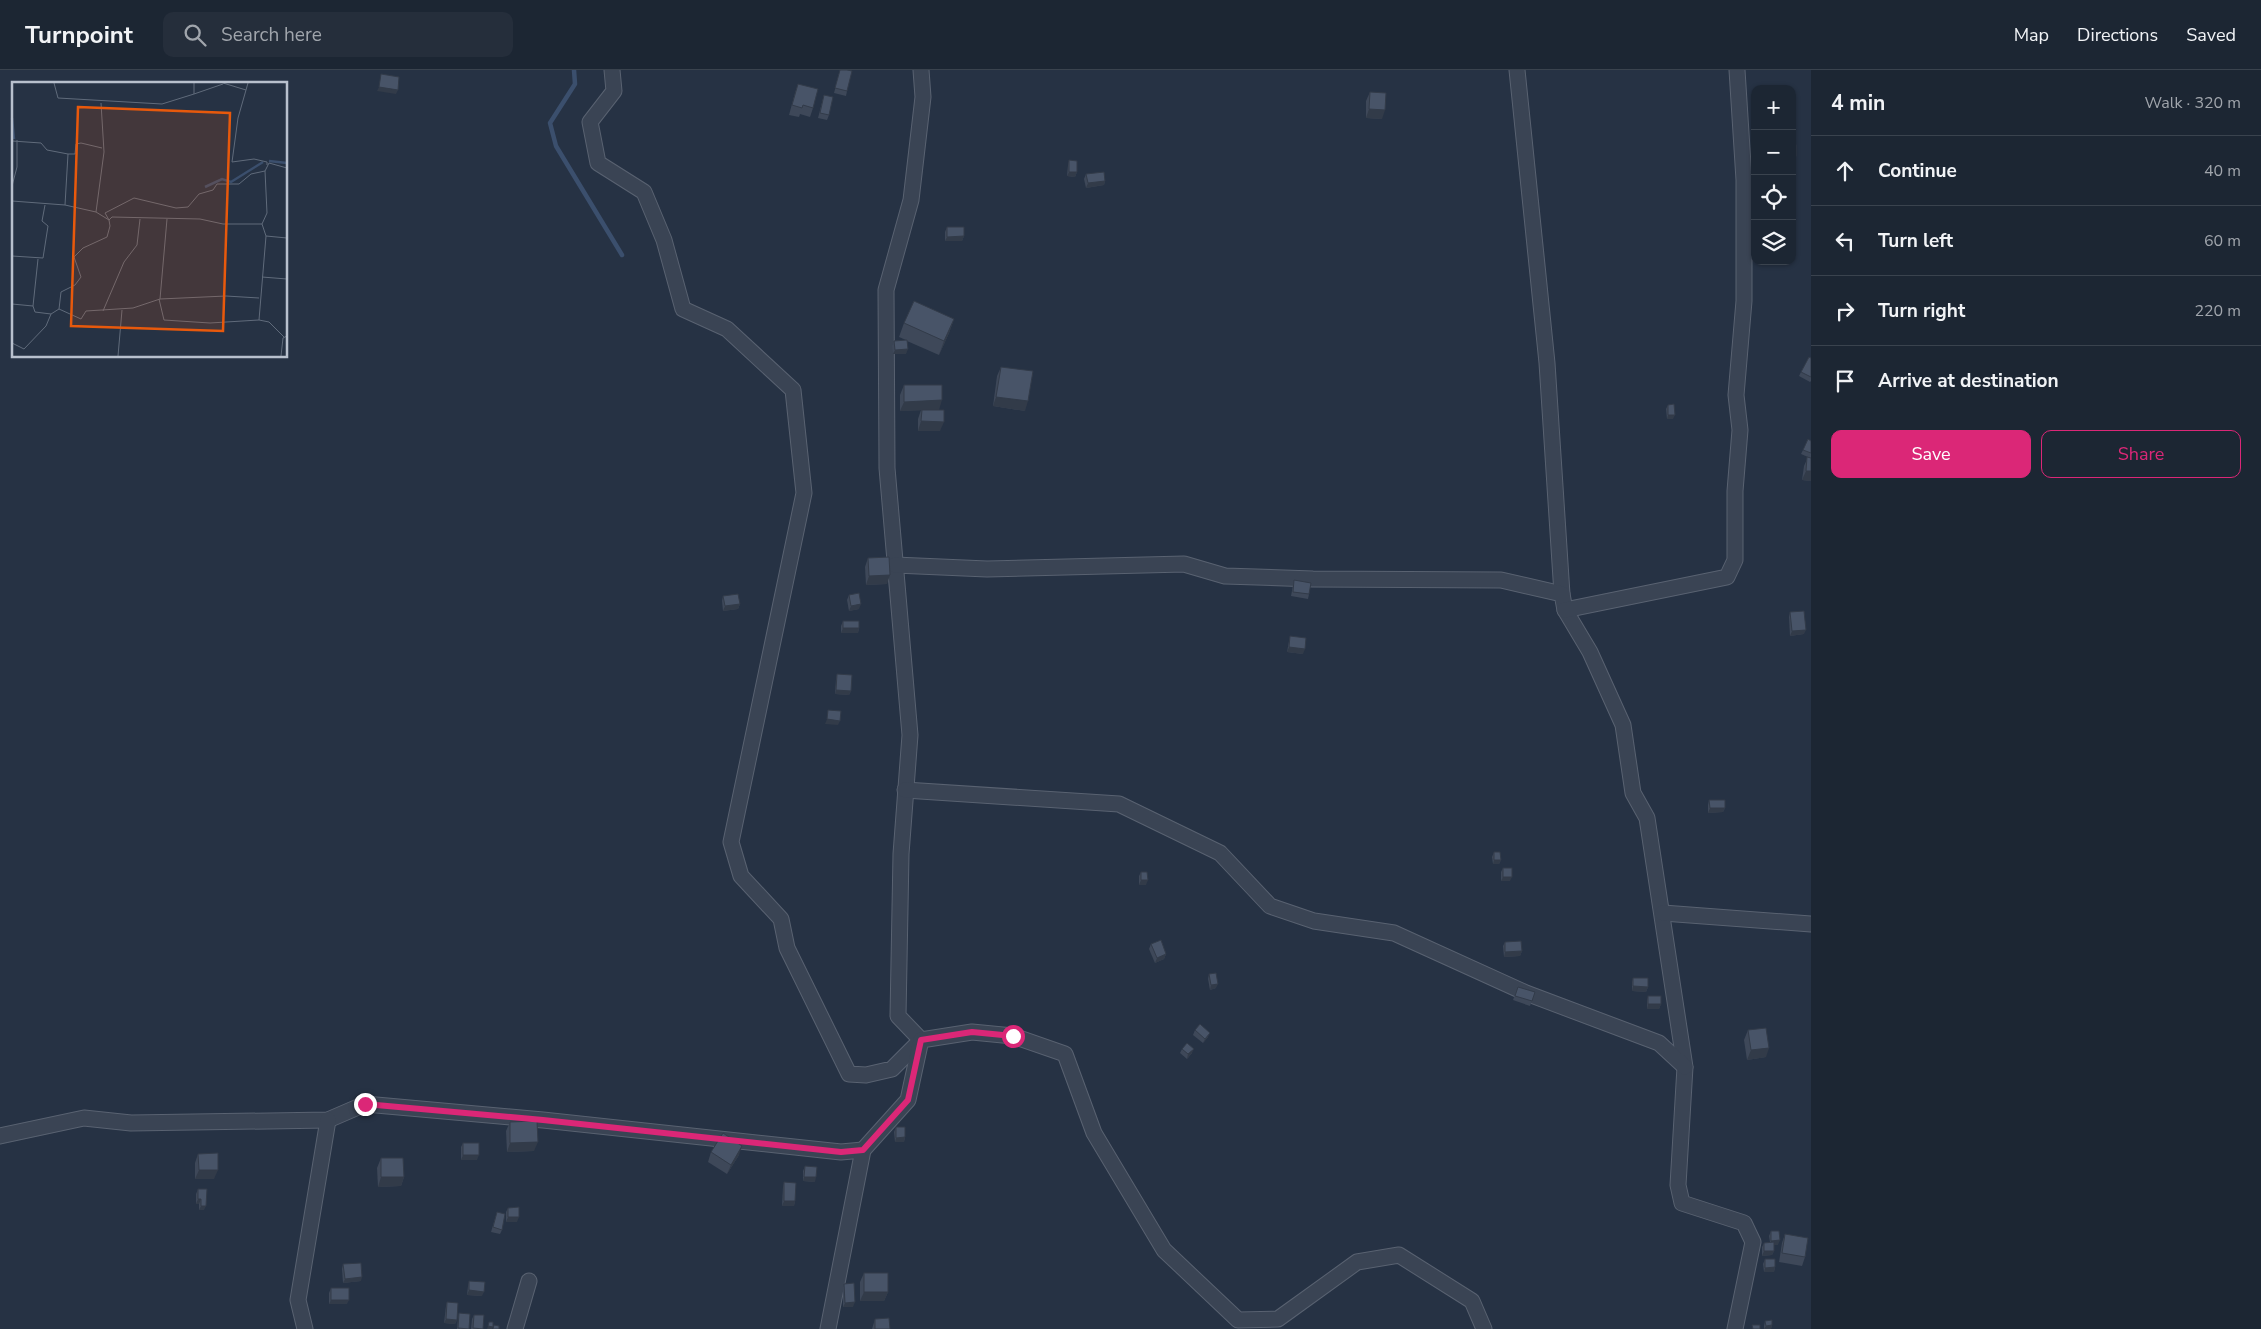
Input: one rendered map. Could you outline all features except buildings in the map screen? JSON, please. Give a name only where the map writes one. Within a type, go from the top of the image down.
[{"type":"street","points":[[612,70],[614,91],[590,122],[598,163],[644,192],[664,240],[683,309],[727,329],[793,390],[804,493],[731,842],[741,876],[780,919],[787,948],[849,1074],[866,1076],[892,1068],[921,1040],[972,1032],[1013,1036],[1065,1054],[1094,1132],[1164,1250],[1238,1320],[1278,1319],[1357,1262],[1399,1255],[1472,1301],[1484,1329]]},
{"type":"street","points":[[921,70],[923,97],[911,200],[886,290],[887,468],[910,735],[900,854],[898,1016],[921,1040]]},
{"type":"street","points":[[1517,70],[1547,363],[1564,602],[1590,652],[1623,725],[1633,793],[1647,818],[1685,1067],[1678,1185],[1682,1204],[1744,1224],[1753,1242],[1735,1329]]},
{"type":"street","points":[[895,565],[988,570],[1184,564],[1225,576],[1313,579],[1502,580],[1564,602],[1727,577],[1734,560],[1735,491],[1740,430],[1736,395],[1744,301],[1744,180],[1737,70]]},
{"type":"street","points":[[905,790],[1120,804],[1220,853],[1270,906],[1314,921],[1394,933],[1526,993],[1659,1043],[1685,1067]]},
{"type":"street","points":[[1663,913],[1811,924]]},
{"type":"street","points":[[828,1329],[863,1150],[908,1100],[921,1040]]},
{"type":"street","points":[[0,1136],[84,1118],[131,1123],[328,1120],[365,1104],[543,1120],[841,1152],[863,1150]]},
{"type":"street","points":[[306,1329],[298,1300],[328,1120]]},
{"type":"street","points":[[515,1329],[529,1281]]},
{"type":"waterway","points":[[574,70],[575,84],[550,123],[556,146],[622,255]]},
{"type":"route","points":[[365,1104],[543,1120],[841,1152],[863,1150],[908,1100],[921,1040],[972,1032],[1013,1036]]}]
